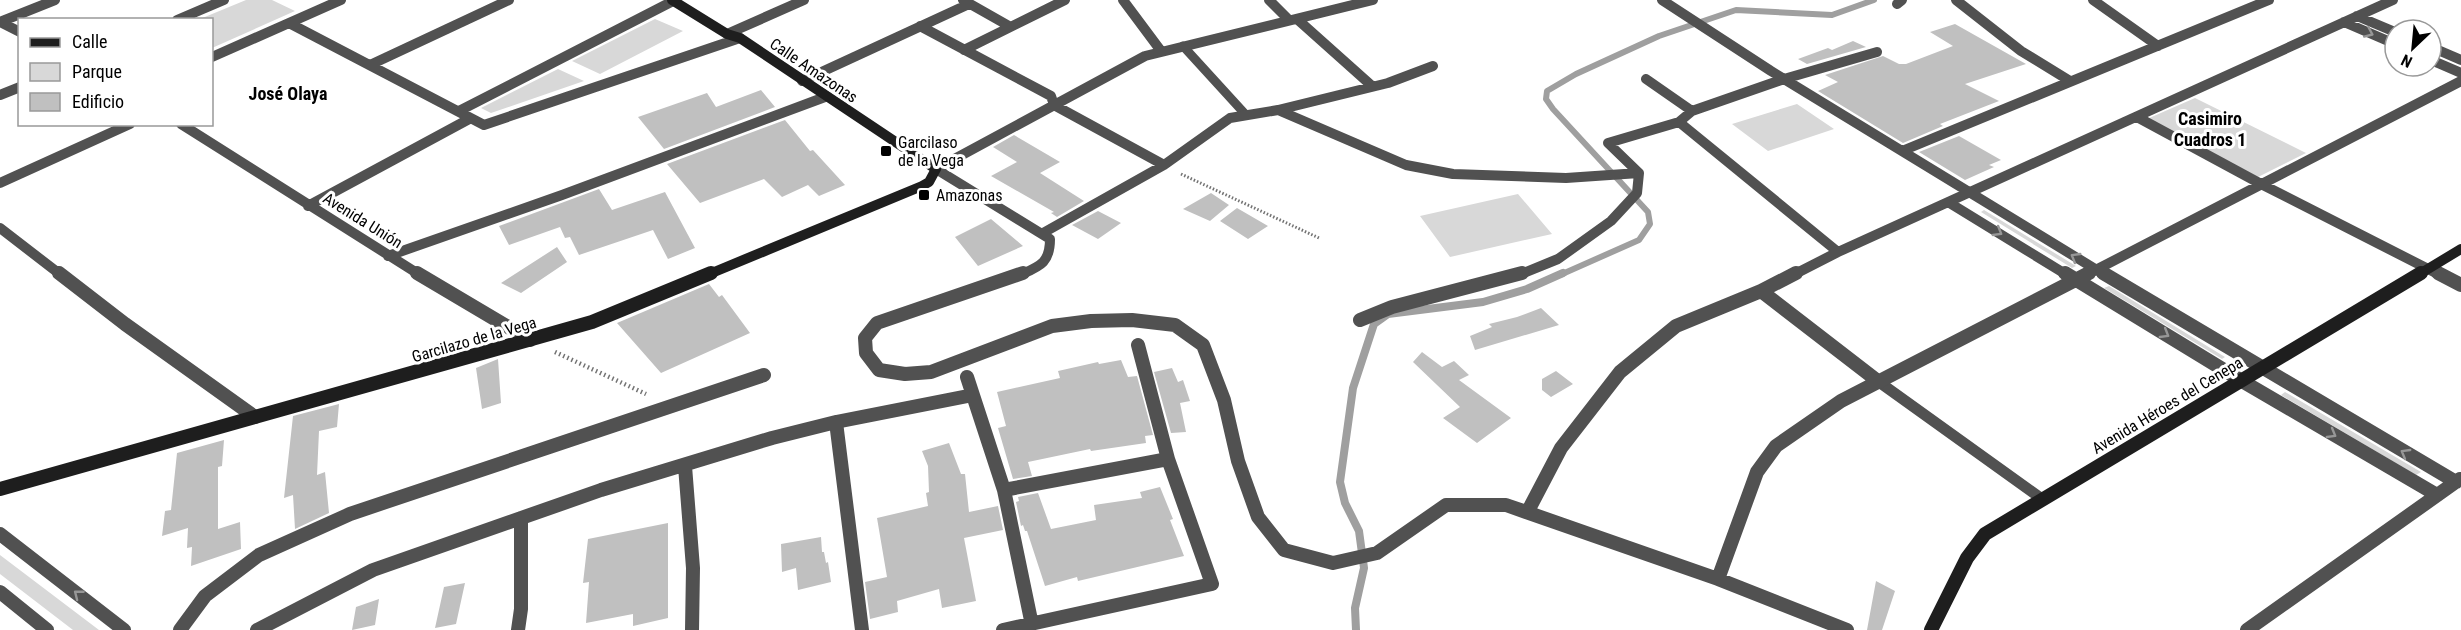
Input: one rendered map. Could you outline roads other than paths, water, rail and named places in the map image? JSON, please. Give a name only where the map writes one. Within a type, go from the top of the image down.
[{"type":"street","points":[[0,22],[55,0]]},
{"type":"street","points":[[182,18],[224,0]]},
{"type":"street","points":[[213,57],[341,0]]},
{"type":"street","points":[[370,65],[509,0]]},
{"type":"street","points":[[459,111],[673,0]]},
{"type":"street","name":"Calle Amazonas","points":[[673,0],[727,34],[740,38],[825,97],[936,169]]},
{"type":"street","points":[[727,34],[804,0]]},
{"type":"street","points":[[964,50],[1065,0]]},
{"type":"street","points":[[1123,0],[1161,51]]},
{"type":"street","points":[[1269,0],[1372,86]]},
{"type":"street","points":[[936,169],[1145,56],[1373,0]]},
{"type":"street","points":[[1662,0],[1784,79],[2260,369],[2458,480],[2247,630]]},
{"type":"street","points":[[1956,0],[2021,51],[2070,81]]},
{"type":"street","points":[[2093,0],[2158,46]]},
{"type":"street","points":[[1902,151],[2158,46],[2254,2],[2269,0]]},
{"type":"street","points":[[1528,511],[1561,448],[1620,372],[1676,326],[1761,291],[1838,252],[2393,0]]},
{"type":"street","points":[[802,81],[966,2],[1009,26]]},
{"type":"street","points":[[2357,16],[2383,27]]},
{"type":"street","points":[[0,22],[18,31]]},
{"type":"street","points":[[2344,22],[2383,39]]},
{"type":"street","points":[[289,23],[484,125],[740,38]]},
{"type":"street","points":[[920,26],[1052,96],[1054,105],[1164,165]]},
{"type":"street","points":[[1360,320],[1392,307],[1510,278],[1558,259],[1611,220],[1638,194],[1639,173],[1608,143],[1679,122],[1692,111],[1784,79],[1877,52]]},
{"type":"street","points":[[2443,52],[2461,60]]},
{"type":"street","points":[[1046,236],[1164,165],[1230,118],[1278,110],[1372,86],[1428,70],[1433,66]]},
{"type":"street","points":[[2443,66],[2461,74]]},
{"type":"street","points":[[1646,79],[1692,111]]},
{"type":"street","points":[[1718,579],[1757,472],[1776,446],[1841,401],[2078,281],[2461,81]]},
{"type":"street","points":[[0,95],[18,88]]},
{"type":"street","points":[[388,255],[561,195],[825,97]]},
{"type":"street","points":[[1278,110],[1406,165],[1453,174],[1566,178],[1639,173]]},
{"type":"street","points":[[2137,117],[2261,184],[2461,285]]},
{"type":"street","points":[[308,206],[471,118]]},
{"type":"street","points":[[1679,122],[1838,252]]},
{"type":"street","points":[[0,183],[126,126]]},
{"type":"street","name":"Avenida Unión","points":[[183,126],[308,206],[530,340]]},
{"type":"street","points":[[936,169],[1046,236],[1050,253],[1041,265],[1008,280],[877,323],[864,338],[866,353],[879,370],[905,374],[931,372],[1052,326],[1091,321],[1132,320],[1175,325],[1203,345],[1224,400],[1238,461],[1258,517],[1284,550],[1333,563],[1377,553],[1446,505],[1506,505],[1718,579],[1847,630]]},
{"type":"street","name":"Garcilazo de la Vega","points":[[0,489],[592,322],[922,186],[929,182],[936,169]]},
{"type":"street","points":[[1948,202],[2241,381],[2438,495]]},
{"type":"street","points":[[0,228],[125,324],[255,417]]},
{"type":"street","name":"Avenida Héroes del Cenepa","points":[[1931,630],[1967,558],[1985,534],[2461,249]]},
{"type":"street","points":[[1761,291],[1879,382]]},
{"type":"street","points":[[1003,630],[1212,584],[1168,459],[1138,345]]},
{"type":"street","points":[[180,630],[205,596],[259,555],[339,518],[764,375]]},
{"type":"street","points":[[967,377],[1004,490],[1032,625]]},
{"type":"street","points":[[257,630],[372,570],[602,490],[772,438],[836,422],[973,395]]},
{"type":"street","points":[[836,422],[862,630]]},
{"type":"street","points":[[1004,490],[1168,459]]},
{"type":"street","points":[[685,466],[693,568],[692,630]]},
{"type":"street","points":[[518,630],[521,609],[520,518]]},
{"type":"street","points":[[0,534],[124,630]]},
{"type":"street","points":[[0,592],[47,630]]},
{"type":"lane","points":[[1184,46],[1246,115]]},
{"type":"lane","points":[[1879,382],[2042,499]]},
{"type":"waterway","points":[[1560,275],[1639,240],[1650,224],[1648,212],[1553,109],[1546,99],[1547,91],[1576,74],[1659,36],[1736,10],[1832,15],[1874,0]]},
{"type":"waterway","points":[[1356,630],[1355,608],[1364,568],[1359,531],[1345,503],[1340,482],[1353,388],[1374,324],[1388,314],[1483,302],[1527,289],[1563,273]]},
{"type":"place","name":"Garcilaso de la Vega","points":[[886,151]]},
{"type":"place","name":"Amazonas","points":[[924,195]]},
{"type":"district","name":"José Olaya","points":[[288,94]]},
{"type":"district","name":"Casimiro Cuadros 1","points":[[2210,129]]}]
